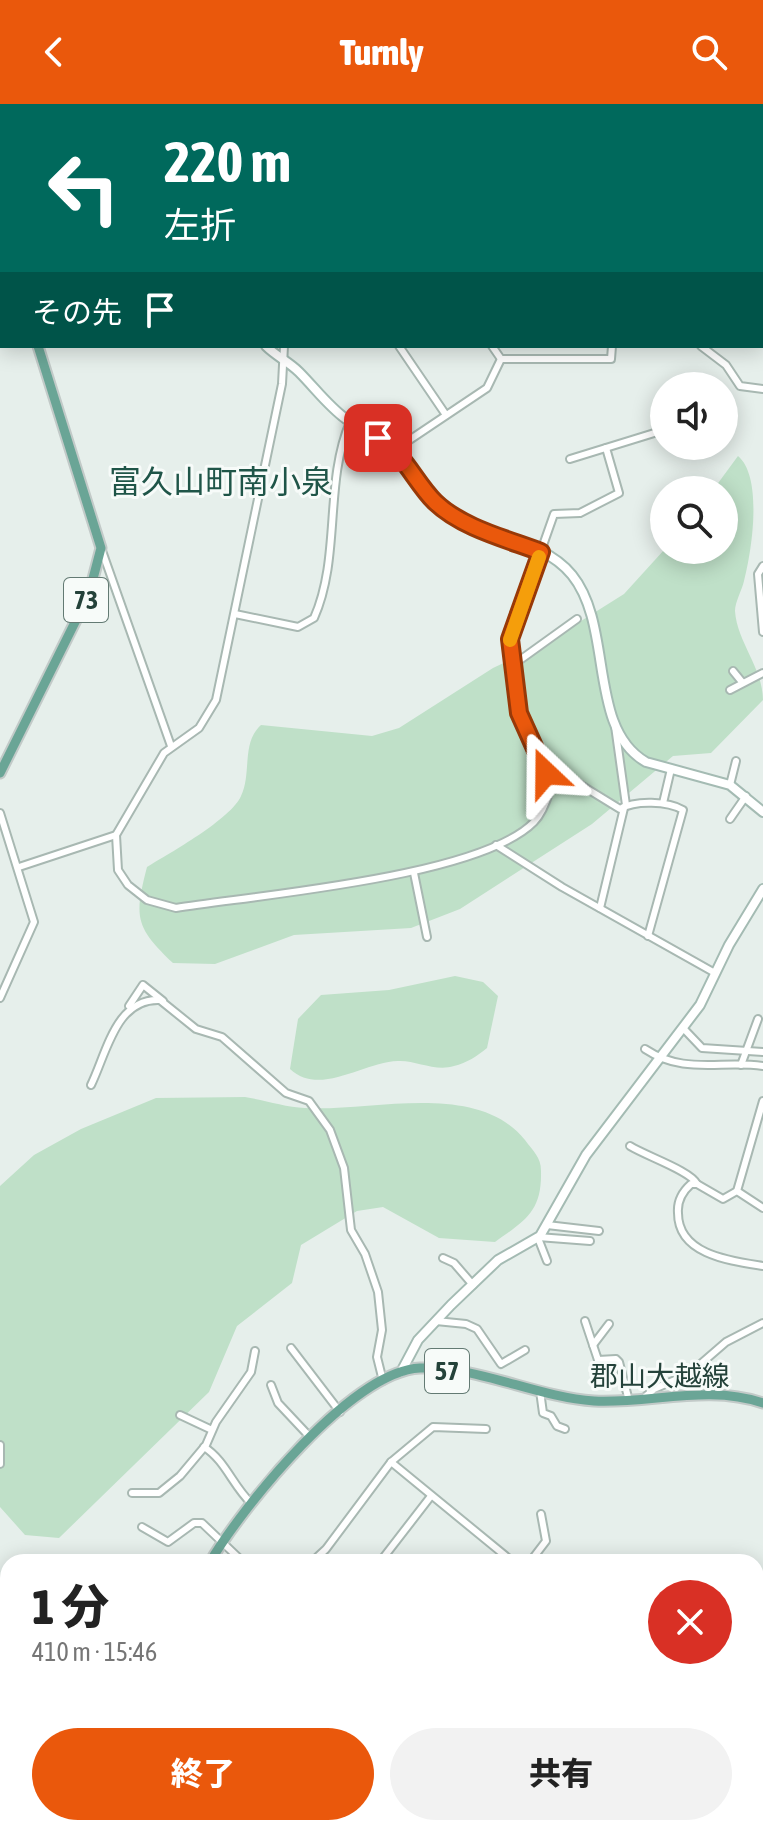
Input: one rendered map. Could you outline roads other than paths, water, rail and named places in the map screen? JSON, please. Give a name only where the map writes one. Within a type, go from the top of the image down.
[{"type":"main road","name":"73","points":[[0,773],[89,594],[101,548],[39,348]]},
{"type":"main road","name":"郡山大越線","points":[[215,1554],[251,1503],[309,1436],[383,1381],[401,1372],[438,1370],[590,1401],[724,1395],[763,1403]]},
{"type":"street","points":[[268,348],[293,366],[350,422],[396,449],[430,497],[447,512],[541,552],[570,572],[594,620],[600,642],[603,681],[615,724],[634,755],[730,785],[763,812]]},
{"type":"street","points":[[284,348],[282,384],[225,666],[210,714],[199,728],[171,746],[116,835],[118,870],[128,885],[147,900],[176,908],[414,873],[496,845],[535,822],[550,790],[519,713],[511,632],[556,512],[580,513],[619,493],[606,448]]},
{"type":"street","points":[[400,348],[446,415]]},
{"type":"street","points":[[493,348],[501,359]]},
{"type":"street","points":[[501,359],[611,359],[612,348]]},
{"type":"street","points":[[702,348],[706,354],[726,365],[740,386],[763,389]]},
{"type":"street","points":[[396,449],[487,388],[501,359]]},
{"type":"street","points":[[235,614],[298,627],[314,618],[332,532],[341,453],[350,422]]},
{"type":"street","points":[[570,459],[650,434]]},
{"type":"street","points":[[101,548],[171,746]]},
{"type":"street","points":[[763,566],[758,574],[763,632]]},
{"type":"street","points":[[513,665],[577,619]]},
{"type":"street","points":[[733,671],[742,682]]},
{"type":"street","points":[[730,690],[763,673]]},
{"type":"street","points":[[600,908],[625,807],[613,736],[615,724]]},
{"type":"street","points":[[730,785],[736,761]]},
{"type":"street","points":[[663,803],[671,769]]},
{"type":"street","points":[[550,790],[579,782],[625,807],[663,803],[683,810],[648,936]]},
{"type":"street","points":[[730,819],[746,796]]},
{"type":"street","points":[[0,813],[34,924],[0,998]]},
{"type":"street","points":[[19,867],[116,835]]},
{"type":"street","points":[[496,845],[715,973]]},
{"type":"street","points":[[414,873],[427,937]]},
{"type":"street","points":[[401,1372],[409,1353],[436,1321],[498,1260],[538,1237],[547,1225],[586,1155],[700,1005],[763,889]]},
{"type":"street","points":[[91,1085],[127,1010],[143,985],[196,1029],[222,1037],[286,1093],[309,1101],[330,1130],[344,1168],[351,1230],[365,1254],[378,1292],[382,1330],[377,1357],[383,1381]]},
{"type":"street","points":[[127,1010],[144,1001],[163,1001]]},
{"type":"street","points":[[741,1065],[758,1019]]},
{"type":"street","points":[[683,1028],[702,1048],[763,1052]]},
{"type":"street","points":[[645,1049],[660,1059],[688,1067],[763,1066]]},
{"type":"street","points":[[630,1146],[653,1160],[685,1171],[697,1184],[723,1199],[737,1191],[763,1101]]},
{"type":"street","points":[[697,1184],[688,1186],[679,1203],[678,1221],[686,1238],[716,1256],[763,1266]]},
{"type":"street","points":[[737,1191],[763,1208]]},
{"type":"street","points":[[547,1225],[599,1231]]},
{"type":"street","points":[[538,1237],[590,1241]]},
{"type":"street","points":[[538,1237],[547,1261]]},
{"type":"street","points":[[443,1258],[454,1263],[473,1285]]},
{"type":"street","points":[[436,1321],[466,1324],[477,1329],[501,1364],[525,1350]]},
{"type":"street","points":[[585,1321],[598,1360],[618,1360],[629,1401]]},
{"type":"street","points":[[644,1398],[654,1389],[689,1374],[726,1342],[763,1323]]},
{"type":"street","points":[[593,1345],[609,1324]]},
{"type":"street","points":[[291,1348],[340,1412]]},
{"type":"street","points":[[132,1493],[164,1491],[204,1447],[251,1372],[255,1351]]},
{"type":"street","points":[[271,1385],[278,1403],[309,1436]]},
{"type":"street","points":[[540,1391],[543,1413],[565,1429]]},
{"type":"street","points":[[180,1415],[212,1430]]},
{"type":"street","points":[[321,1554],[391,1462],[433,1427],[486,1429]]},
{"type":"street","points":[[0,1445],[0,1464]]},
{"type":"street","points":[[204,1447],[219,1458],[235,1486],[251,1503]]},
{"type":"street","points":[[391,1462],[503,1554]]},
{"type":"street","points":[[386,1554],[431,1496]]},
{"type":"street","points":[[536,1554],[546,1541],[541,1514]]},
{"type":"street","points":[[142,1527],[168,1542],[200,1522],[233,1554]]},
{"type":"district","name":"富久山町南小泉","points":[[221,481]]}]
